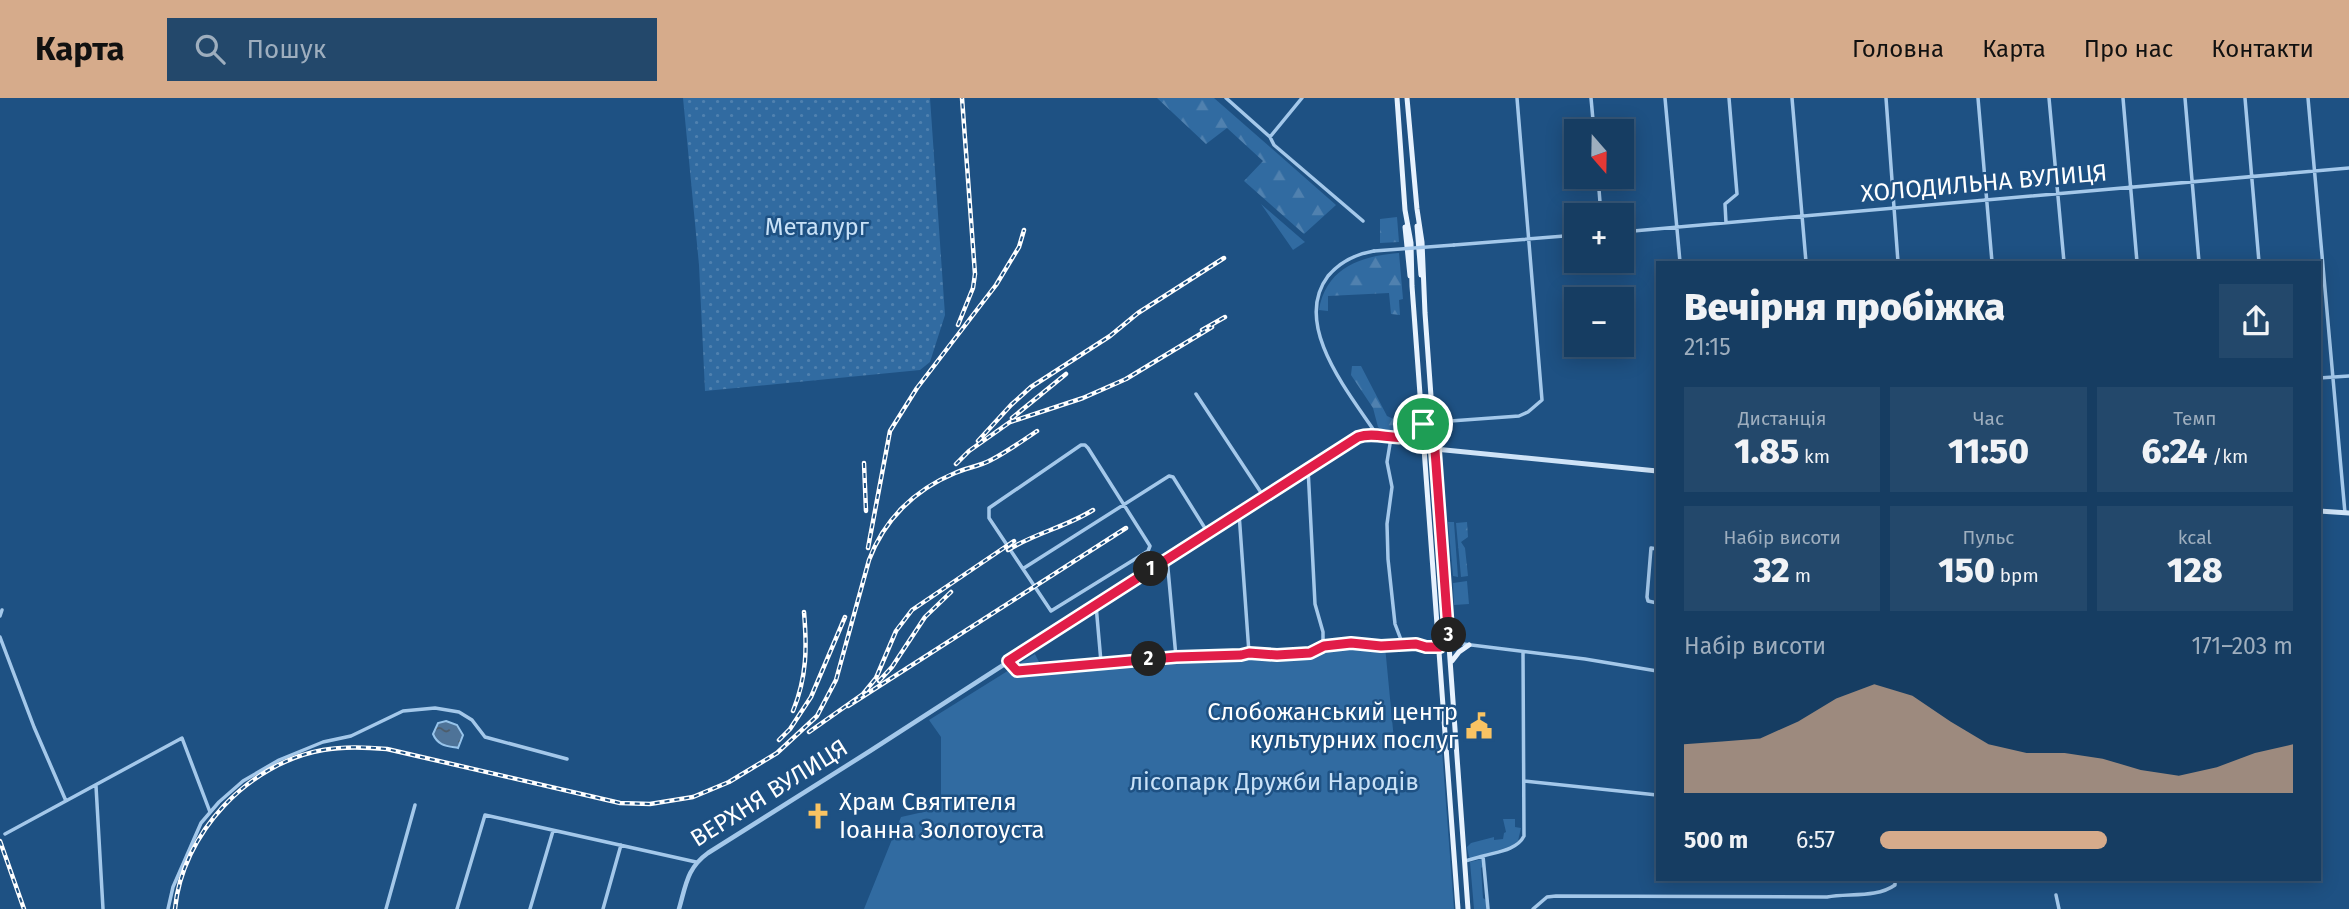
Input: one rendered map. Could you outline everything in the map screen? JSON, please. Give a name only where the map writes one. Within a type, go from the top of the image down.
[{"type":"main road","points":[[1397,98],[1405,210],[1411,243],[1458,909]]},
{"type":"main road","points":[[1407,98],[1468,909]]},
{"type":"main road","points":[[1394,439],[1411,436],[1423,424]]},
{"type":"main road","points":[[1435,449],[1656,471]]},
{"type":"main road","points":[[2321,512],[2347,513]]},
{"type":"main road","points":[[1451,664],[1459,652],[1469,645]]},
{"type":"street","points":[[1226,98],[1270,137],[1274,145],[1363,221]]},
{"type":"street","points":[[1270,137],[1302,98]]},
{"type":"street","points":[[1423,424],[1519,416],[1542,400],[1517,98]]},
{"type":"street","points":[[1591,98],[1593,119]]},
{"type":"street","points":[[1665,98],[1680,261]]},
{"type":"street","points":[[1726,223],[1726,204],[1737,194],[1729,98]]},
{"type":"street","points":[[1792,98],[1806,261]]},
{"type":"street","points":[[1886,98],[1898,261]]},
{"type":"street","points":[[1978,98],[1992,261]]},
{"type":"street","points":[[2049,98],[2064,261]]},
{"type":"street","points":[[2123,98],[2137,261]]},
{"type":"street","points":[[2185,98],[2199,261]]},
{"type":"street","points":[[2245,98],[2259,261]]},
{"type":"street","points":[[2308,98],[2332,377],[2347,513]]},
{"type":"street","name":"ХОЛОДИЛЬНА ВУЛИЦЯ","points":[[1634,231],[2349,168]]},
{"type":"street","points":[[1435,449],[1377,435],[1335,368],[1316,325],[1318,297],[1323,283],[1334,269],[1354,256],[1374,251],[1564,236]]},
{"type":"street","points":[[2321,378],[2349,376]]},
{"type":"street","points":[[1196,394],[1264,497]]},
{"type":"street","name":"ВЕРХНЯ ВУЛИЦЯ","points":[[457,909],[485,815],[696,862],[1308,468],[1358,437],[1377,435]]},
{"type":"street","points":[[1394,439],[1387,457],[1392,487],[1387,550],[1395,624],[1403,645]]},
{"type":"street","points":[[1081,445],[1088,448],[1123,506],[1150,549],[1051,611],[989,518],[989,508],[1081,445]]},
{"type":"street","points":[[1308,468],[1315,604],[1324,646]]},
{"type":"street","points":[[1024,569],[1171,475],[1208,533]]},
{"type":"street","points":[[1239,513],[1249,653]]},
{"type":"street","points":[[1656,549],[1651,548],[1647,586],[1648,601],[1656,603]]},
{"type":"street","points":[[1167,558],[1176,657]]},
{"type":"street","points":[[1096,605],[1101,662]]},
{"type":"street","points":[[0,636],[34,727],[66,801]]},
{"type":"street","points":[[1008,661],[1017,671],[1176,657],[1310,653],[1324,646],[1351,643],[1381,646],[1449,643],[1585,659],[1656,671]]},
{"type":"street","points":[[1465,861],[1521,843],[1524,836],[1523,652]]},
{"type":"street","points":[[168,909],[173,887],[201,823],[243,781],[279,760],[323,742],[351,736],[402,711],[435,708],[459,712],[472,720],[485,737],[567,759]]},
{"type":"street","points":[[5,834],[181,738],[210,812]]},
{"type":"street","points":[[1523,781],[1656,795]]},
{"type":"street","points":[[96,786],[103,909]]},
{"type":"street","points":[[386,909],[415,805]]},
{"type":"street","points":[[530,909],[553,831]]},
{"type":"street","points":[[603,909],[621,845]]},
{"type":"street","points":[[1483,856],[1488,909]]},
{"type":"street","points":[[679,909],[696,862]]},
{"type":"street","points":[[1533,909],[1547,897],[1556,896],[1819,898],[1887,891],[1895,885],[1895,881]]},
{"type":"street","points":[[2056,895],[2059,909]]},
{"type":"green space","name":"Металург","points":[[683,98],[930,98],[945,315],[930,362],[920,370],[705,391],[699,265]]},
{"type":"green space","points":[[1157,98],[1214,98],[1336,205],[1304,234],[1244,181],[1263,161],[1227,128],[1206,144]]},
{"type":"green space","points":[[1261,204],[1305,242],[1293,250]]},
{"type":"green space","points":[[1397,217],[1399,242],[1380,243],[1380,219]]},
{"type":"green space","points":[[1399,253],[1403,299],[1399,300],[1400,315],[1391,314],[1389,293],[1328,296],[1328,311],[1319,310],[1329,284],[1337,274],[1358,261]]},
{"type":"green space","points":[[1352,366],[1361,366],[1387,416],[1398,421],[1396,434],[1384,432],[1378,427],[1373,408],[1351,375]]},
{"type":"green space","points":[[1448,522],[1454,522],[1458,577],[1453,576]]},
{"type":"green space","points":[[1467,522],[1468,537],[1461,542],[1465,548],[1468,576],[1461,577],[1456,523]]},
{"type":"green space","points":[[1467,581],[1469,604],[1454,605],[1453,583]]},
{"type":"green space","name":"лісопарк Дружби Народів","points":[[1385,646],[1394,740],[1441,737],[1454,909],[864,909],[901,817],[941,808],[941,737],[929,720],[1035,654],[1044,672]]},
{"type":"green space","points":[[1503,819],[1515,819],[1515,827],[1521,828],[1518,841],[1512,846],[1471,859],[1467,847],[1471,843],[1494,837],[1494,840],[1503,839],[1506,832]]},
{"type":"green space","points":[[1482,859],[1483,898],[1486,900],[1486,909],[1474,909],[1470,862]]},
{"type":"water","points":[[446,721],[457,725],[463,735],[458,748],[440,743],[433,734],[438,723]]},
{"type":"railway","points":[[958,325],[973,288],[975,274],[962,98]]},
{"type":"railway","points":[[868,548],[890,431],[917,388],[996,285],[1019,247],[1024,230]]},
{"type":"railway","points":[[978,441],[1031,387],[1224,258]]},
{"type":"railway","points":[[1202,330],[1225,317]]},
{"type":"railway","points":[[956,464],[969,451],[1010,422],[1083,398],[1126,379],[1212,327]]},
{"type":"railway","points":[[1012,418],[1066,374]]},
{"type":"railway","points":[[175,909],[180,881],[191,854],[205,829],[224,806],[245,786],[269,770],[295,757],[323,750],[355,747],[387,749],[620,803],[650,804],[693,797],[729,782],[777,753],[817,716],[836,680],[869,560],[875,545],[892,519],[926,488],[955,473],[991,460],[1037,431]]},
{"type":"railway","points":[[864,463],[866,511]]},
{"type":"railway","points":[[1008,550],[1093,510]]},
{"type":"railway","points":[[848,706],[1126,528]]},
{"type":"railway","points":[[809,732],[863,694],[876,678],[896,631],[912,610],[1014,541]]},
{"type":"railway","points":[[879,681],[892,667],[925,617],[951,592]]},
{"type":"railway","points":[[793,711],[805,662],[804,612]]},
{"type":"railway","points":[[779,740],[790,729],[811,697],[845,617]]},
{"type":"railway","points":[[0,841],[24,909]]},
{"type":"place","name":"Слобожанський центр культурних послуг","points":[[1479,726]]},
{"type":"place","name":"Храм Святителя Іоанна Золотоуста","points":[[818,816]]},
{"type":"route","points":[[1433,423],[1449,643],[1439,641],[1440,647],[1426,647],[1416,644],[1381,646],[1351,643],[1324,646],[1310,653],[1176,657],[1017,671],[1008,661],[1352,440],[1366,434],[1406,438],[1423,424],[1433,423]]}]
